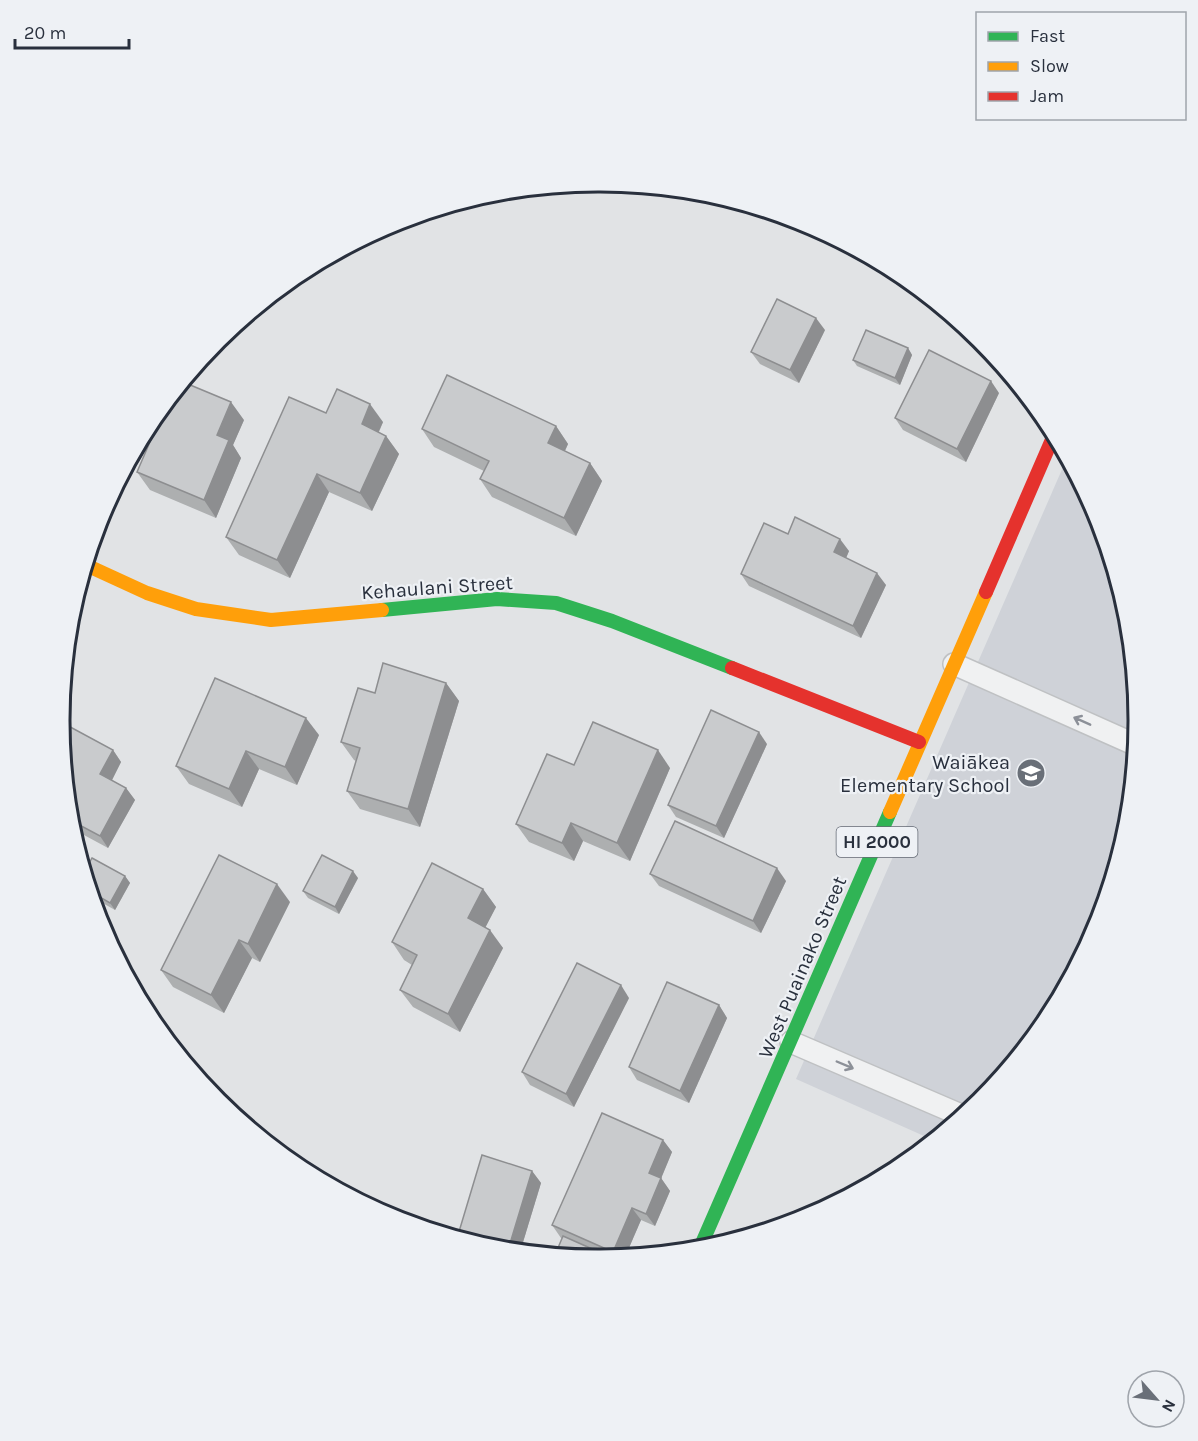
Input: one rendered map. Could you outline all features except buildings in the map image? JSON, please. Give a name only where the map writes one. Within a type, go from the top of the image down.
[{"type":"main road","name":"West Puainako Street","points":[[704,1239],[1050,445]]},
{"type":"main road","name":"Kehaulani Street","points":[[94,568],[147,592],[196,609],[271,620],[497,599],[556,603],[612,621],[920,742]]},
{"type":"lane","points":[[954,664],[1127,741]]},
{"type":"lane","points":[[791,1042],[954,1112]]},
{"type":"shaded area","name":"Waiākea Elementary School","points":[[1063,467],[1087,518],[1109,584],[1123,652],[1128,720],[1123,789],[1117,824],[1099,890],[1087,923],[1057,985],[1018,1042],[973,1094],[925,1136],[796,1079]]},
{"type":"traffic: fast","points":[[382,610],[497,599],[556,603],[612,621],[732,668]]},
{"type":"traffic: fast","points":[[704,1239],[890,812]]},
{"type":"traffic: slow","points":[[94,569],[147,593],[196,609],[271,620],[382,610]]},
{"type":"traffic: slow","points":[[890,812],[986,592]]},
{"type":"traffic: jam","points":[[986,592],[1050,445]]},
{"type":"traffic: jam","points":[[732,668],[919,742]]},
{"type":"place","name":"Waiākea Elementary School","points":[[1031,773]]}]
